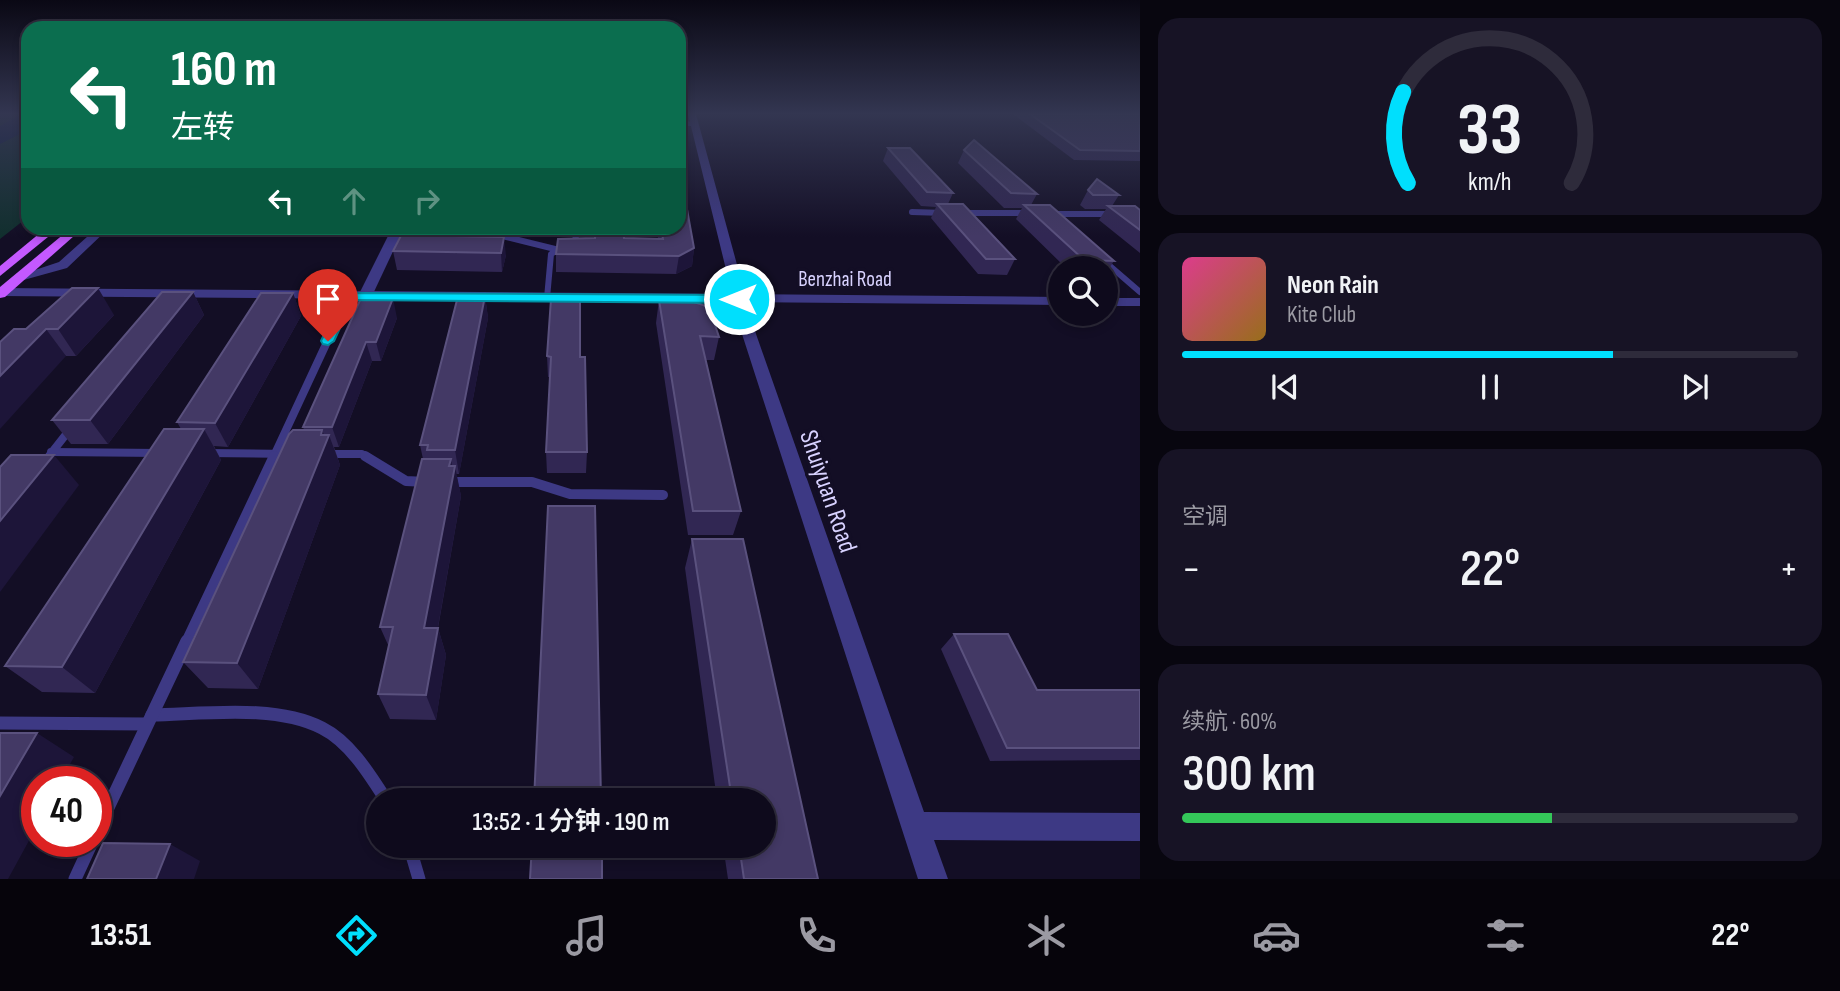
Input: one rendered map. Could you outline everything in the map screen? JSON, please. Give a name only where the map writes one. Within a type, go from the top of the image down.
[{"type":"main road","points":[[0,272],[45,235]]},
{"type":"main road","points":[[1,293],[69,235]]},
{"type":"street","name":"Shuiyuan Road","points":[[699,155],[749,334],[933,879]]},
{"type":"street","points":[[20,277],[63,265],[95,235]]},
{"type":"street","points":[[365,296],[395,235]]},
{"type":"street","name":"Benzhai Road","points":[[1,293],[1048,302]]},
{"type":"street","points":[[1118,302],[1140,302]]},
{"type":"street","points":[[915,826],[1140,827]]},
{"type":"lane","points":[[1041,205],[1060,222]]},
{"type":"lane","points":[[912,212],[1124,214]]},
{"type":"lane","points":[[498,235],[555,249]]},
{"type":"lane","points":[[547,298],[550,258],[555,249],[575,240],[576,235]]},
{"type":"lane","points":[[1118,273],[1140,292]]},
{"type":"lane","points":[[112,800],[349,296]]},
{"type":"lane","points":[[43,463],[77,421]]},
{"type":"lane","points":[[51,452],[177,453]]},
{"type":"lane","points":[[191,453],[300,454]]},
{"type":"lane","points":[[312,454],[362,454],[406,481],[532,482],[570,494],[663,495]]},
{"type":"lane","points":[[0,723],[286,716],[324,728],[369,771],[379,788]]},
{"type":"lane","points":[[75,879],[85,857]]},
{"type":"lane","points":[[412,858],[418,879]]},
{"type":"green space","points":[[0,155],[21,155],[21,222],[0,239]]},
{"type":"building","points":[[894,155],[917,155],[953,193],[927,192]]},
{"type":"building","points":[[969,155],[992,155],[1037,194],[1011,193]]},
{"type":"building","points":[[1097,179],[1119,195],[1093,195],[1088,190]]},
{"type":"building","points":[[686,204],[694,248],[679,256],[556,254],[558,239],[624,235],[624,238],[663,239],[662,235],[686,235]]},
{"type":"building","points":[[937,204],[963,204],[1015,259],[986,259]]},
{"type":"building","points":[[1024,205],[1050,205],[1108,256],[1080,256]]},
{"type":"building","points":[[1108,206],[1135,206],[1140,210],[1140,230]]},
{"type":"building","points":[[401,235],[504,237],[501,253],[393,251]]},
{"type":"building","points":[[72,288],[98,288],[58,329],[46,329],[0,376],[0,342],[14,329],[26,329]]},
{"type":"building","points":[[162,292],[193,292],[90,420],[52,420]]},
{"type":"building","points":[[261,293],[293,293],[215,423],[177,422]]},
{"type":"building","points":[[458,296],[485,296],[455,450],[427,450],[428,445],[420,445]]},
{"type":"building","points":[[361,298],[393,298],[376,342],[366,342],[332,427],[303,427]]},
{"type":"building","points":[[551,299],[580,299],[580,357],[585,357],[587,452],[546,452],[551,357],[547,356]]},
{"type":"building","points":[[659,300],[688,300],[709,307],[719,337],[700,336],[741,511],[693,511]]},
{"type":"building","points":[[164,429],[204,429],[62,667],[5,666]]},
{"type":"building","points":[[293,430],[322,430],[321,435],[329,435],[237,663],[183,662],[289,434]]},
{"type":"building","points":[[11,455],[54,455],[0,521],[0,467]]},
{"type":"building","points":[[422,459],[451,459],[449,466],[455,466],[424,628],[438,628],[426,695],[378,694],[393,627],[380,627]]},
{"type":"building","points":[[548,506],[595,506],[601,788],[535,788]]},
{"type":"building","points":[[692,539],[743,539],[818,879],[744,879],[741,858],[776,858],[776,788],[730,788]]},
{"type":"building","points":[[954,634],[1008,634],[1037,690],[1140,690],[1140,748],[1007,748]]},
{"type":"building","points":[[0,733],[37,733],[0,796]]},
{"type":"building","points":[[112,843],[170,844],[156,879],[87,879],[97,857],[112,857]]},
{"type":"building","points":[[531,858],[602,858],[602,879],[530,879]]},
{"type":"route","points":[[328,341],[349,296],[739,299]]}]
